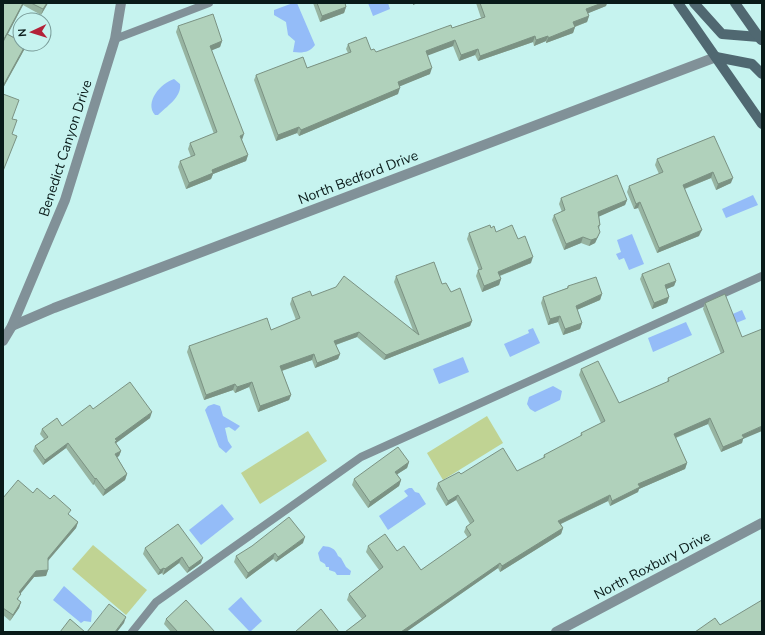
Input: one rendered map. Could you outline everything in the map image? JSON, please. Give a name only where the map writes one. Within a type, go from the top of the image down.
[{"type":"main road","points":[[678,3],[762,124]]},
{"type":"main road","points":[[694,3],[722,34],[761,38]]},
{"type":"main road","points":[[735,3],[761,38]]},
{"type":"main road","points":[[716,57],[752,64],[762,74]]},
{"type":"street","name":"Benedict Canyon Drive","points":[[3,341],[12,326],[66,200],[115,39],[121,3]]},
{"type":"street","name":"North Bedford Drive","points":[[12,326],[54,308],[716,57]]},
{"type":"street","name":"North Roxbury Drive","points":[[556,632],[762,523]]},
{"type":"lane","points":[[115,39],[209,3]]},
{"type":"lane","points":[[132,632],[156,602],[361,457],[762,276]]},
{"type":"green space","points":[[487,416],[503,443],[443,480],[427,453]]},
{"type":"green space","points":[[308,431],[327,461],[260,504],[241,473]]},
{"type":"green space","points":[[93,545],[147,590],[126,615],[72,569]]},
{"type":"water","points":[[297,3],[315,45],[310,50],[305,52],[293,52],[295,41],[288,35],[286,22],[274,15],[274,10]]},
{"type":"water","points":[[368,3],[388,3],[390,9],[373,16]]},
{"type":"water","points":[[174,79],[180,84],[179,93],[169,105],[158,115],[155,115],[152,110],[153,99],[164,84]]},
{"type":"water","points":[[753,195],[758,205],[726,218],[722,209]]},
{"type":"water","points":[[632,234],[644,264],[629,270],[624,258],[619,260],[616,254],[621,252],[617,240]]},
{"type":"water","points":[[742,310],[746,319],[726,327],[709,324]]},
{"type":"water","points":[[686,322],[692,335],[653,352],[648,338]]},
{"type":"water","points":[[533,328],[540,343],[510,357],[504,344],[529,333],[528,330]]},
{"type":"water","points":[[463,357],[469,372],[439,384],[433,369]]},
{"type":"water","points":[[553,386],[562,391],[560,400],[535,412],[530,409],[527,404],[529,397]]},
{"type":"water","points":[[214,404],[220,406],[223,416],[240,426],[235,431],[229,427],[225,428],[228,441],[232,447],[226,453],[219,447],[205,410],[208,406]]},
{"type":"water","points":[[412,488],[415,492],[419,493],[426,504],[388,530],[379,516],[408,496],[404,491]]},
{"type":"water","points":[[222,504],[234,519],[201,545],[189,530]]},
{"type":"water","points":[[323,546],[330,547],[337,553],[346,567],[351,571],[350,575],[337,575],[335,572],[329,570],[329,567],[326,567],[325,564],[320,561],[318,553]]},
{"type":"water","points":[[64,586],[92,611],[91,622],[84,621],[81,623],[53,600]]},
{"type":"water","points":[[241,597],[262,621],[250,632],[228,609]]},
{"type":"building","points":[[3,3],[23,3],[18,12],[12,12],[12,24],[3,41]]},
{"type":"building","points":[[31,3],[47,3],[43,9]]},
{"type":"building","points":[[317,3],[345,3],[346,7],[322,16]]},
{"type":"building","points":[[480,3],[602,3],[586,9],[589,16],[573,22],[575,27],[548,38],[548,36],[536,40],[535,36],[480,56],[478,49],[461,55],[455,40],[426,51],[432,68],[398,82],[400,88],[301,130],[299,127],[278,135],[256,75],[303,57],[307,68],[351,52],[348,44],[366,37],[371,50],[374,49],[376,52],[451,25],[452,28],[485,17]]},
{"type":"building","points":[[213,14],[222,41],[210,46],[244,134],[240,136],[248,155],[212,170],[213,173],[189,183],[180,161],[195,155],[190,143],[217,132],[178,26]]},
{"type":"building","points":[[7,34],[12,37],[12,52],[22,52],[3,86],[3,42]]},
{"type":"building","points":[[3,94],[19,100],[12,119],[17,120],[12,134],[17,136],[3,171]]},
{"type":"building","points":[[714,136],[733,178],[718,184],[713,172],[683,185],[702,230],[659,248],[640,202],[636,204],[629,186],[663,172],[657,159]]},
{"type":"building","points":[[617,175],[627,200],[598,212],[600,225],[598,226],[600,232],[597,238],[591,240],[583,237],[566,244],[554,215],[565,210],[561,198]]},
{"type":"building","points":[[490,225],[491,228],[494,226],[496,232],[512,225],[518,239],[525,236],[533,257],[498,272],[501,279],[484,286],[478,270],[482,269],[469,233]]},
{"type":"building","points":[[434,262],[442,284],[446,283],[451,292],[460,288],[472,321],[386,355],[359,332],[334,341],[340,354],[317,363],[314,354],[280,366],[291,395],[260,406],[252,382],[237,387],[235,384],[206,395],[189,346],[267,318],[271,330],[300,318],[292,298],[310,291],[312,296],[336,287],[344,276],[419,335],[396,276]]},
{"type":"building","points":[[669,263],[676,281],[665,285],[669,297],[654,303],[642,274]]},
{"type":"building","points":[[596,277],[602,294],[576,306],[582,323],[565,329],[560,316],[550,319],[543,297],[568,288],[568,286]]},
{"type":"building","points":[[725,294],[742,337],[762,329],[762,426],[742,435],[744,438],[723,447],[710,418],[674,434],[687,463],[638,484],[640,487],[612,501],[610,495],[558,521],[563,528],[502,566],[500,563],[401,632],[345,632],[366,616],[349,594],[383,567],[368,546],[385,534],[397,551],[404,546],[421,570],[471,535],[466,527],[474,521],[458,495],[448,501],[438,483],[459,472],[461,474],[503,448],[517,471],[545,457],[544,455],[582,435],[581,433],[605,421],[581,369],[598,361],[619,403],[669,381],[668,378],[724,352],[705,303]]},
{"type":"building","points":[[130,382],[152,412],[115,439],[117,440],[115,442],[121,451],[115,454],[127,474],[105,490],[68,443],[45,460],[35,446],[48,437],[42,429],[57,418],[62,426],[90,405],[93,409]]},
{"type":"building","points":[[398,447],[409,462],[395,472],[401,480],[370,502],[354,479]]},
{"type":"building","points":[[18,480],[33,493],[37,488],[50,499],[54,495],[71,510],[68,514],[78,522],[48,558],[48,570],[36,571],[19,592],[21,594],[17,599],[21,602],[13,615],[3,608],[3,498]]},
{"type":"building","points":[[289,517],[305,537],[278,557],[275,553],[248,573],[236,556],[252,546]]},
{"type":"building","points":[[178,524],[203,558],[189,568],[182,557],[165,569],[160,570],[145,548]]},
{"type":"building","points":[[186,600],[215,632],[178,632],[166,619]]},
{"type":"building","points":[[762,600],[762,632],[695,632],[715,618],[720,625]]},
{"type":"building","points":[[109,604],[126,617],[115,632],[87,632]]},
{"type":"building","points":[[321,609],[339,632],[295,632]]},
{"type":"building","points":[[70,619],[85,632],[60,632]]}]
